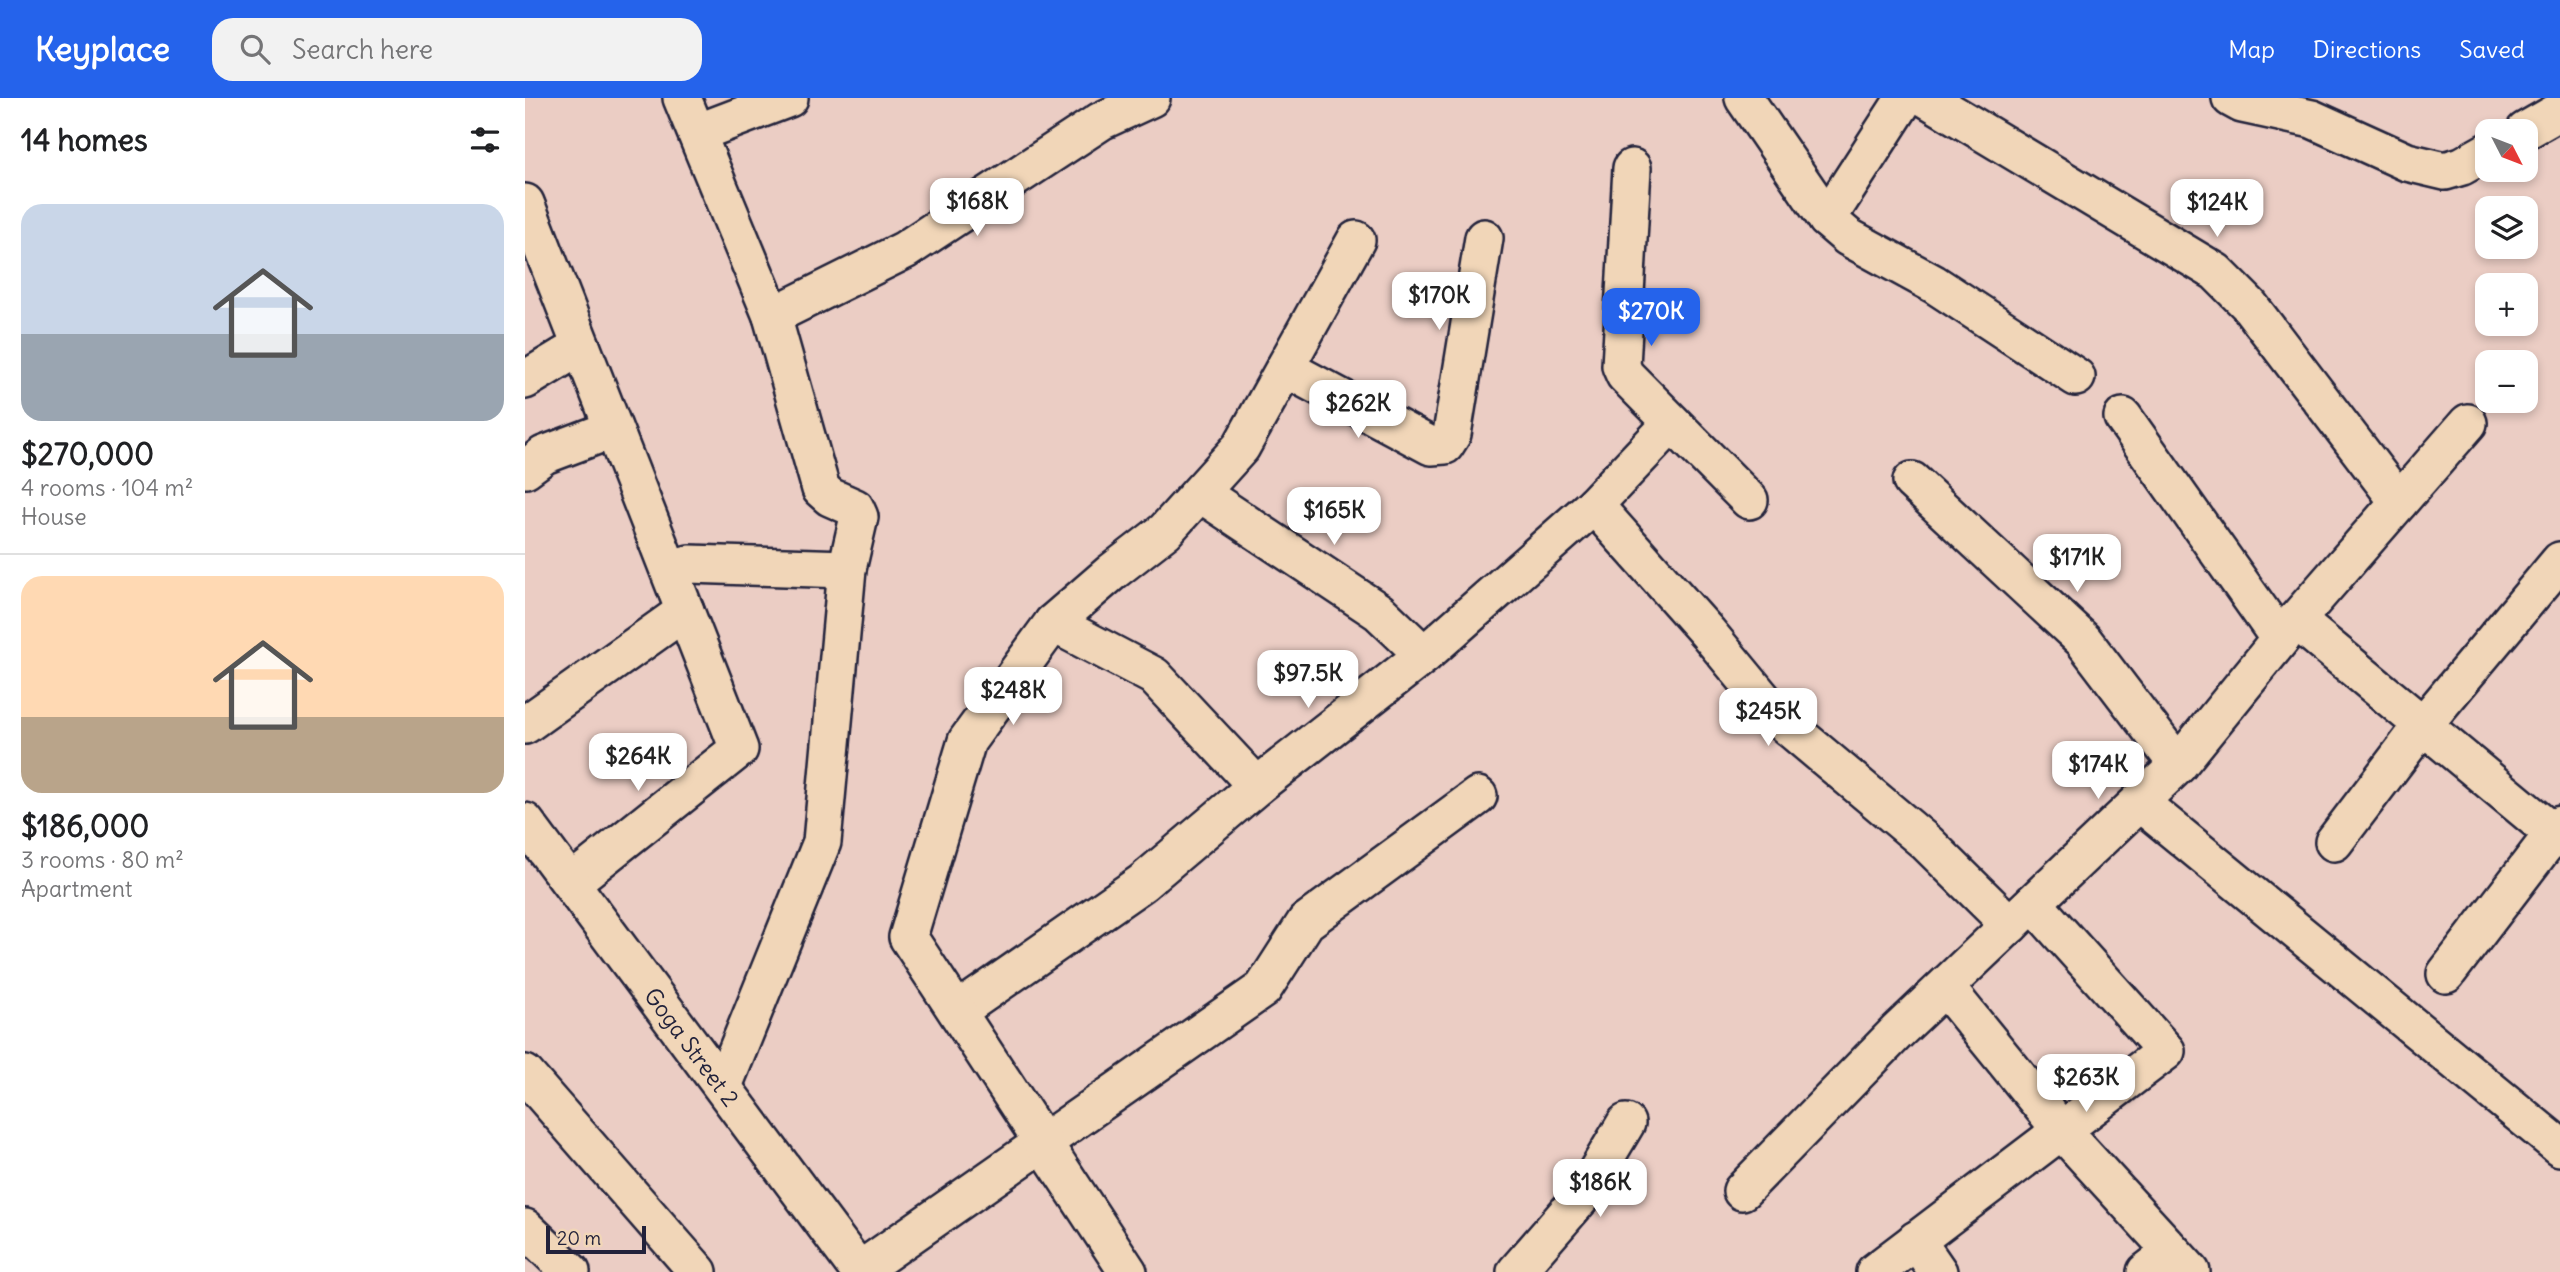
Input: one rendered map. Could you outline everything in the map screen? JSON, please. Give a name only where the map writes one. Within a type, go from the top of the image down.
[{"type":"street","points":[[683,98],[772,316],[821,489],[830,497],[855,508],[859,517],[847,569],[821,842],[723,1086]]},
{"type":"street","points":[[697,133],[789,98]]},
{"type":"street","points":[[772,316],[905,250],[1101,121],[1151,98]]},
{"type":"street","points":[[1744,98],[1827,219],[1848,237],[1934,284],[2076,377]]},
{"type":"street","points":[[1827,219],[1905,98]]},
{"type":"street","points":[[1926,98],[2216,272],[2249,305],[2399,502]]},
{"type":"street","points":[[2231,98],[2242,104],[2312,119],[2407,162],[2445,171],[2475,159]]},
{"type":"street","points":[[2538,124],[2560,111]]},
{"type":"street","points":[[1632,167],[1621,366],[1625,375],[1749,499]]},
{"type":"street","points":[[525,203],[739,749],[572,882]]},
{"type":"street","points":[[1285,368],[1431,446],[1444,445],[1452,433],[1484,238]]},
{"type":"street","points":[[1128,1272],[908,937],[967,741],[1053,623],[1165,531],[1241,447],[1356,240]]},
{"type":"street","points":[[525,380],[581,346]]},
{"type":"street","points":[[2123,417],[2288,630],[2423,725],[2558,833],[2446,974]]},
{"type":"street","points":[[958,1011],[1142,883],[1257,786],[1424,655],[1594,505],[1672,423]]},
{"type":"street","points":[[1742,1191],[1897,1032],[2178,765],[2288,630],[2468,423]]},
{"type":"street","points":[[525,469],[544,455],[613,429]]},
{"type":"street","points":[[1912,481],[2083,640],[2178,765]]},
{"type":"street","points":[[1200,493],[1379,612],[1424,655]]},
{"type":"street","points":[[1594,505],[1708,633],[1779,719],[1927,843],[2021,914],[2166,1051],[1875,1272]]},
{"type":"street","points":[[2334,842],[2423,725],[2560,561]]},
{"type":"street","points":[[669,569],[689,564],[847,569]]},
{"type":"street","points":[[525,725],[685,611]]},
{"type":"street","points":[[1053,623],[1154,676],[1257,786]]},
{"type":"street","points":[[860,1271],[1263,989],[1306,922],[1478,796]]},
{"type":"street","points":[[2139,802],[2560,1147]]},
{"type":"street","name":"Goga Street 2","points":[[525,822],[860,1271]]},
{"type":"street","points":[[1945,987],[2170,1265]]},
{"type":"street","points":[[525,1074],[698,1272]]},
{"type":"street","points":[[1516,1272],[1583,1195],[1626,1124]]},
{"type":"street","points":[[525,1228],[571,1272]]},
{"type":"street","points":[[1916,1241],[1938,1272]]}]
